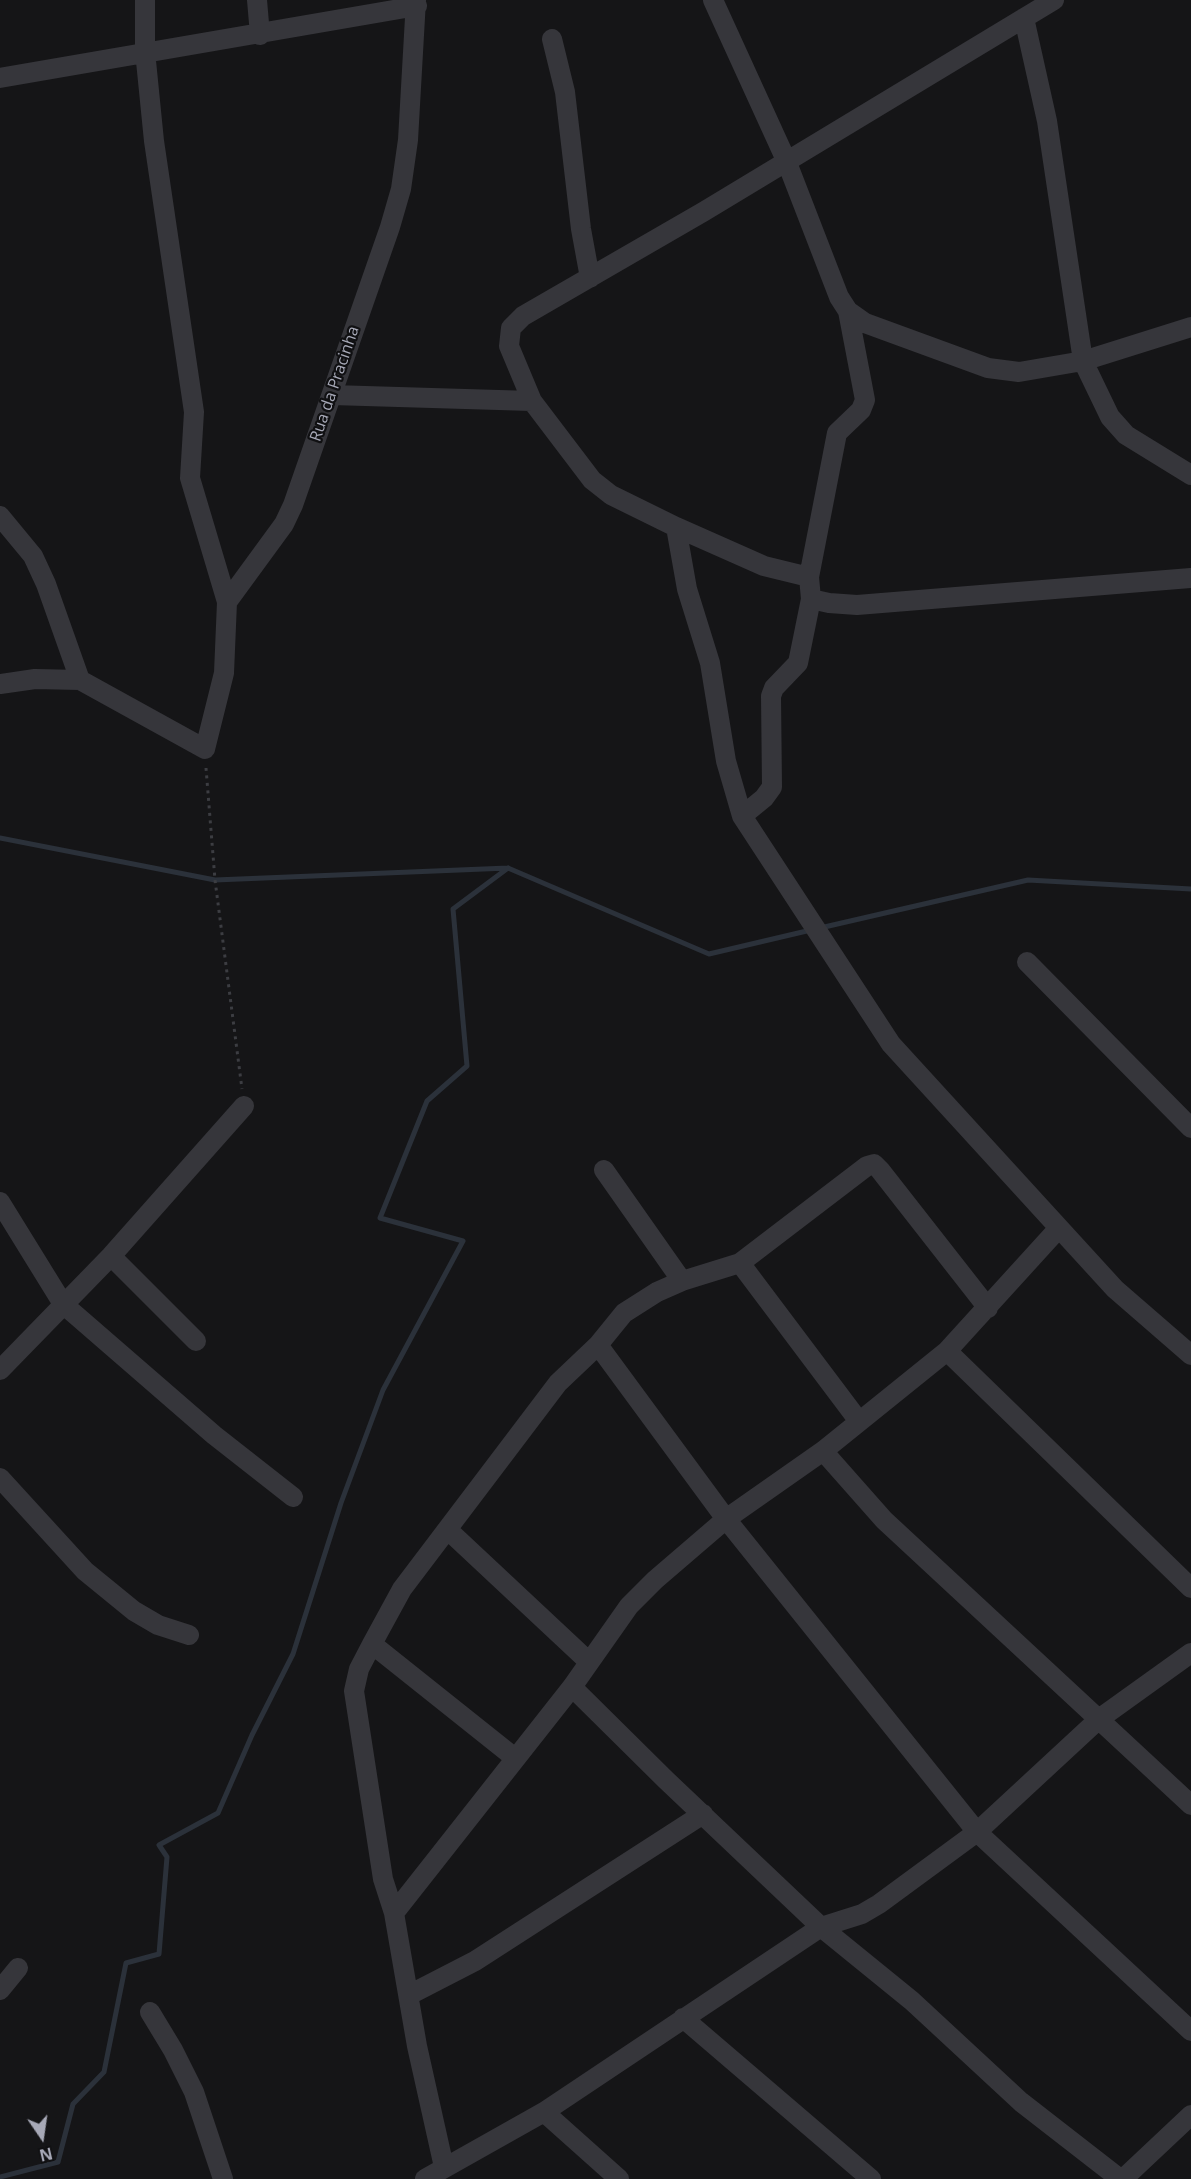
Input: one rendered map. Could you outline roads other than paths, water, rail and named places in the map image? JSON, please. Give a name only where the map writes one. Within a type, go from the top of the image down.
[{"type":"street","points":[[0,684],[35,679],[80,680],[205,748],[224,673],[227,602],[190,478],[194,412],[154,141],[145,51],[145,0]]},
{"type":"street","points":[[257,0],[260,35]]},
{"type":"street","points":[[713,0],[786,160],[839,297],[848,311],[866,400],[861,410],[837,433],[809,577],[811,599],[798,663],[774,688],[771,696],[772,787],[764,798],[741,816]]},
{"type":"street","points":[[809,577],[764,566],[676,527],[611,495],[592,480],[532,401],[509,346],[511,328],[523,316],[1054,0]]},
{"type":"street","points":[[0,78],[145,51],[260,35],[417,3]]},
{"type":"street","name":"Rua da Pracinha","points":[[227,602],[284,524],[293,505],[390,227],[401,189],[408,140],[417,3]]},
{"type":"street","points":[[1024,18],[1045,109],[1083,361],[1110,417],[1126,435],[1191,475]]},
{"type":"street","points":[[552,39],[565,92],[581,230],[590,278]]},
{"type":"street","points":[[848,311],[865,323],[988,368],[1019,372],[1083,361],[1191,327]]},
{"type":"street","points":[[332,395],[532,401]]},
{"type":"street","points":[[0,516],[33,556],[46,584],[80,680]]},
{"type":"street","points":[[676,527],[687,589],[710,663],[726,761],[741,816],[891,1044],[1114,1289],[1191,1355]]},
{"type":"street","points":[[811,599],[857,605],[1191,578]]},
{"type":"street","points":[[1027,962],[1191,1128]]},
{"type":"street","points":[[0,1370],[111,1256],[244,1106]]},
{"type":"street","points":[[444,2167],[433,2126],[394,1913],[383,1879],[354,1700],[359,1670],[402,1589],[558,1383],[598,1345],[624,1313],[657,1292],[682,1281],[740,1263],[867,1166],[874,1164],[988,1308]]},
{"type":"street","points":[[604,1170],[682,1281]]},
{"type":"street","points":[[0,1202],[63,1304],[214,1434],[293,1497]]},
{"type":"street","points":[[394,1913],[572,1687],[588,1661],[629,1606],[648,1586],[726,1520],[823,1451],[858,1420],[947,1351],[1058,1229]]},
{"type":"street","points":[[111,1256],[196,1341]]},
{"type":"street","points":[[740,1263],[858,1420]]},
{"type":"street","points":[[598,1345],[726,1520],[977,1832],[1191,2031]]},
{"type":"street","points":[[947,1351],[1191,1588]]},
{"type":"street","points":[[823,1451],[884,1520],[1191,1805]]},
{"type":"street","points":[[0,1478],[93,1577],[134,1611],[158,1625],[189,1635]]},
{"type":"street","points":[[448,1530],[588,1661]]},
{"type":"street","points":[[372,1644],[514,1758]]},
{"type":"street","points":[[425,2179],[544,2112],[821,1927],[862,1914],[879,1904],[977,1832],[1099,1719],[1191,1653]]},
{"type":"street","points":[[572,1687],[821,1927],[912,2001],[1021,2102],[1121,2179],[1191,2115]]},
{"type":"street","points":[[409,1995],[475,1961],[703,1814]]},
{"type":"street","points":[[0,1990],[18,1968]]},
{"type":"street","points":[[150,2012],[173,2050],[194,2092],[223,2179]]},
{"type":"street","points":[[683,2018],[871,2179]]},
{"type":"street","points":[[544,2112],[620,2179]]},
{"type":"waterway","points":[[0,838],[215,880],[508,868],[709,954],[811,930]]},
{"type":"waterway","points":[[0,2177],[58,2162],[73,2104],[104,2072],[126,1963],[159,1954],[167,1857],[159,1845],[218,1813],[252,1735],[293,1654],[341,1503],[383,1390],[463,1241],[380,1218],[427,1101],[467,1066],[453,909],[508,868]]},
{"type":"waterway","points":[[820,928],[1028,880],[1191,889]]}]
